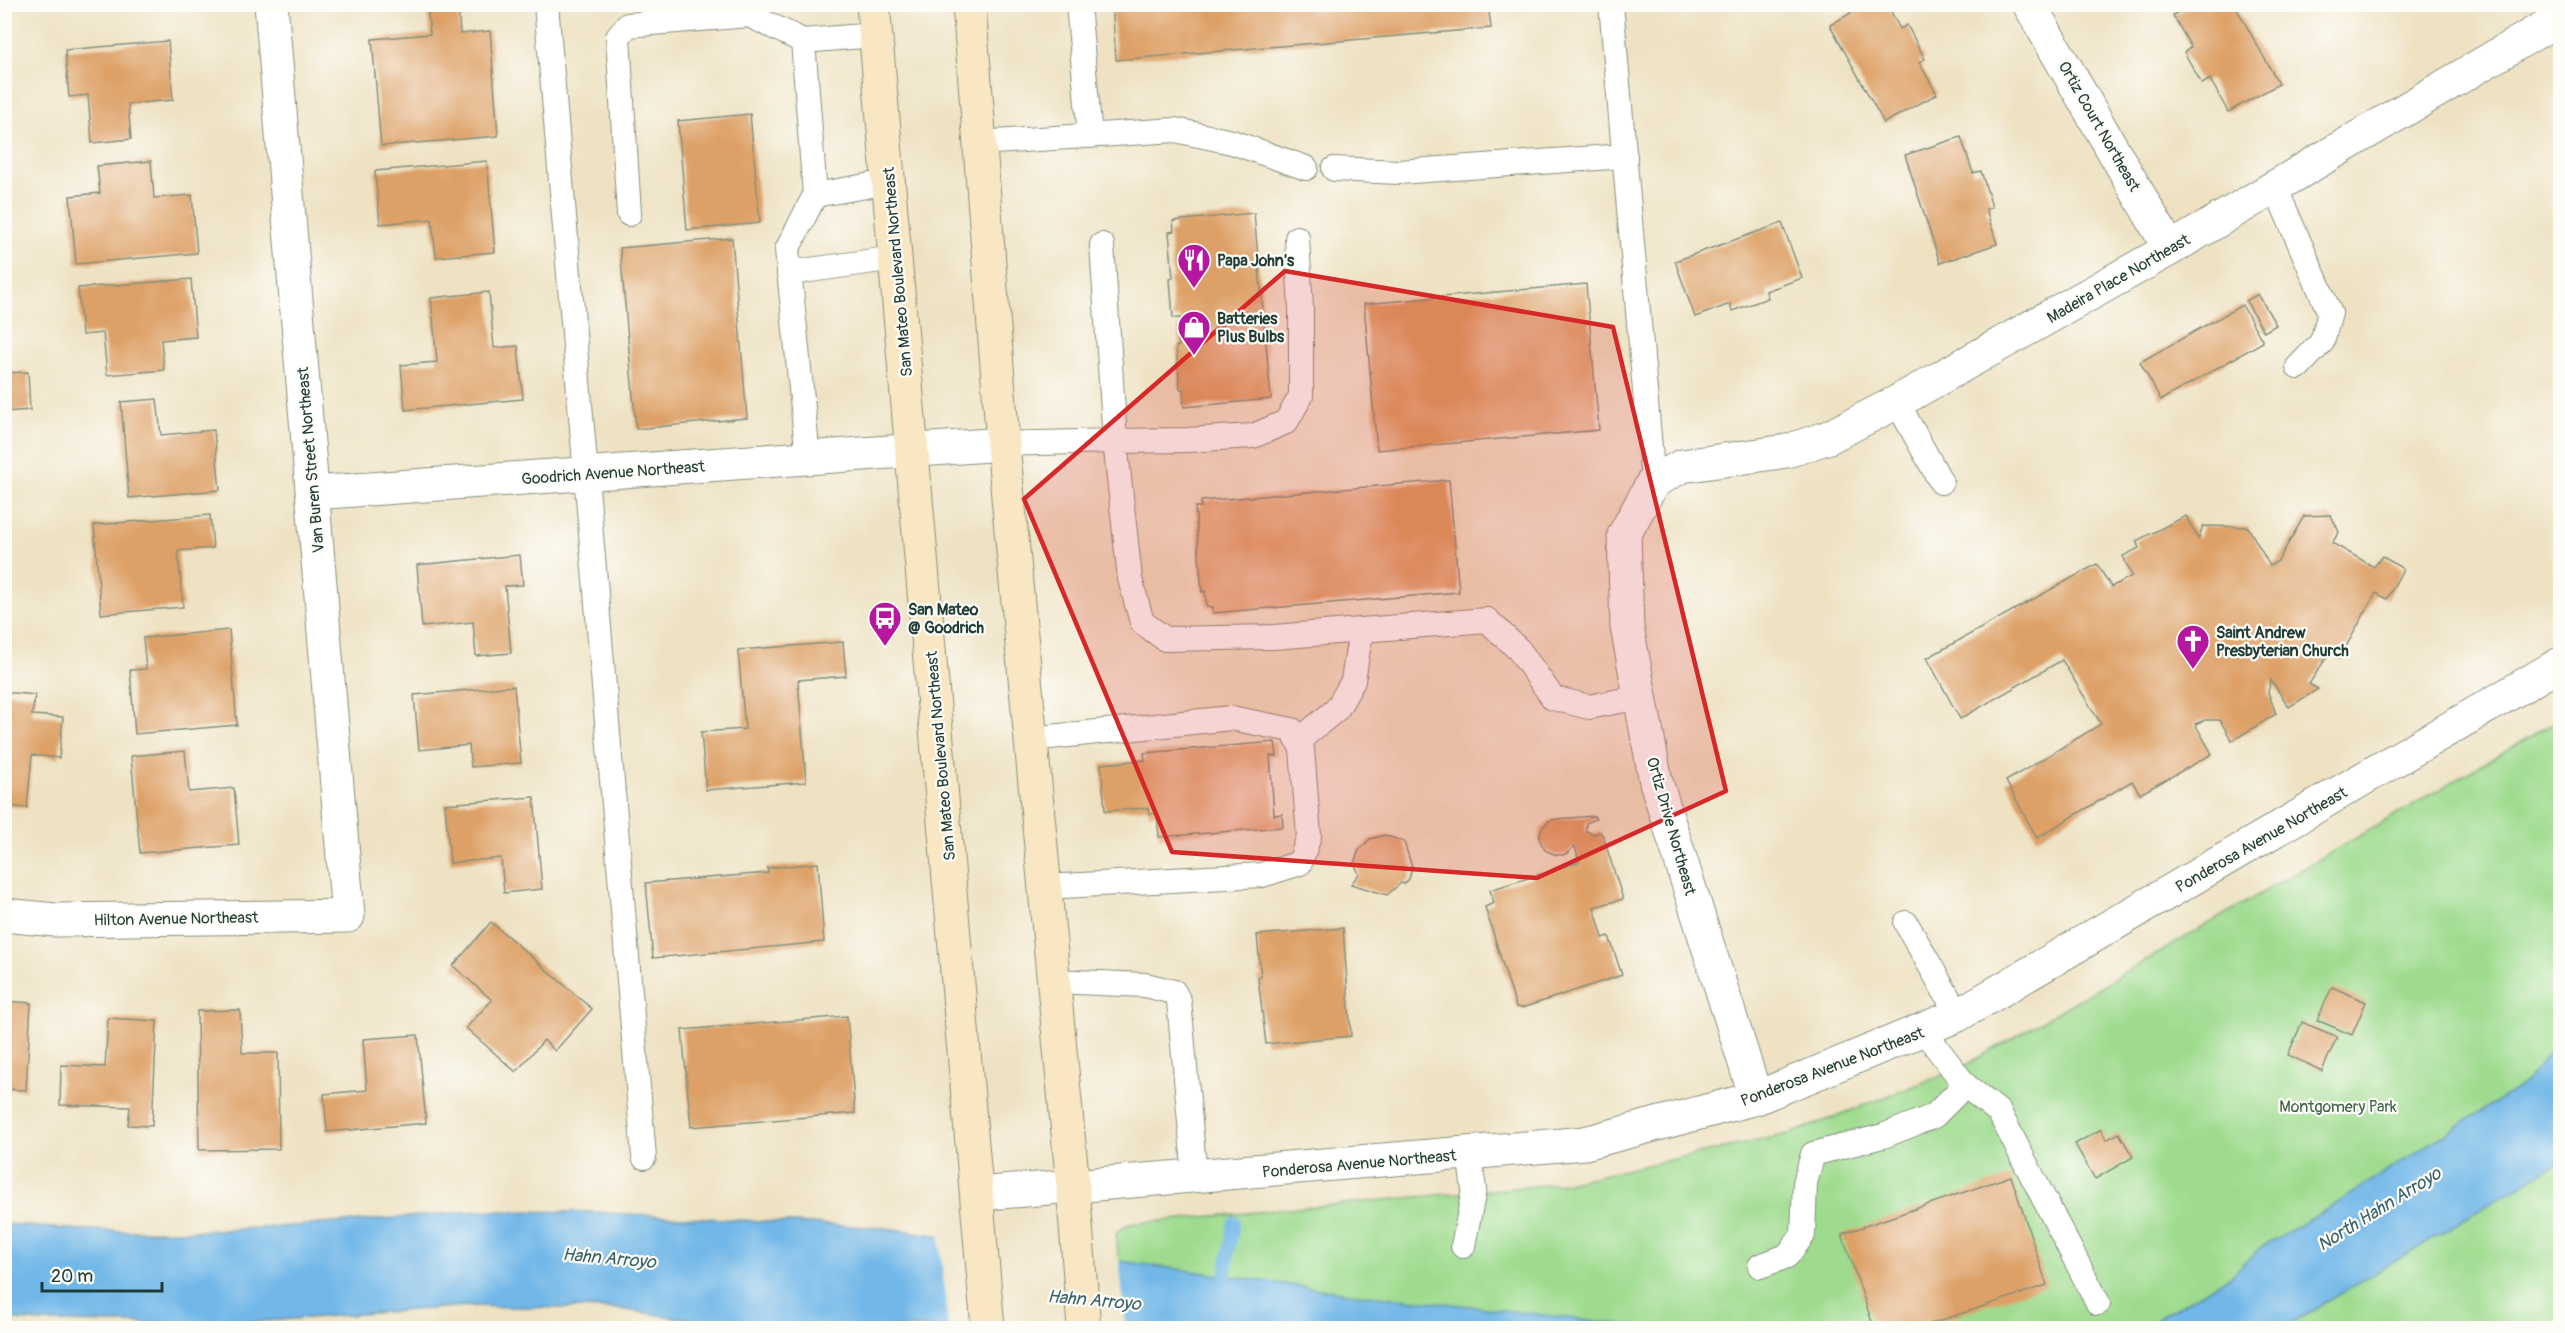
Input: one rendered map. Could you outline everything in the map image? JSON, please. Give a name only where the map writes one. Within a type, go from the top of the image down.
[{"type":"main road","points":[[969,4],[1002,444],[1045,887],[1084,1329]]},
{"type":"main road","name":"San Mateo Boulevard Northeast","points":[[874,20],[988,1329]]},
{"type":"street","name":"Van Buren Street Northeast","points":[[271,4],[348,916]]},
{"type":"street","name":"Ortiz Court Northeast","points":[[2029,4],[2170,249]]},
{"type":"street","name":"Madeira Place Northeast","points":[[1653,482],[1682,466],[1787,451],[1829,437],[1897,402],[2170,249],[2560,18]]},
{"type":"street","name":"Goodrich Avenue Northeast","points":[[313,493],[1002,444]]},
{"type":"street","name":"Ortiz Drive Northeast","points":[[1653,482],[1624,536],[1627,627],[1656,782],[1756,1098]]},
{"type":"street","name":"Ponderosa Avenue Northeast","points":[[979,1209],[1074,1201],[1195,1177],[1585,1143],[1756,1098],[1924,1031],[1958,1015],[2560,664]]},
{"type":"street","name":"Hilton Avenue Northeast","points":[[4,915],[55,921],[348,916]]},
{"type":"lane","points":[[546,4],[644,1157]]},
{"type":"lane","points":[[1078,4],[1090,136]]},
{"type":"lane","points":[[1611,4],[1653,482]]},
{"type":"lane","points":[[629,214],[618,37],[628,24],[748,10],[802,41],[874,20]]},
{"type":"lane","points":[[802,41],[815,195],[787,250],[808,458]]},
{"type":"lane","points":[[980,143],[1175,130],[1232,141],[1306,168]]},
{"type":"lane","points":[[1334,169],[1398,172],[1625,156]]},
{"type":"lane","points":[[815,195],[889,182]]},
{"type":"lane","points":[[2275,187],[2330,312],[2322,342],[2298,367]]},
{"type":"lane","points":[[1002,444],[1253,436],[1286,422],[1301,396],[1301,309],[1297,238]]},
{"type":"lane","points":[[1102,245],[1115,441],[1130,579],[1142,622],[1165,639],[1274,637],[1487,620],[1518,650],[1553,698],[1589,707],[1640,697]]},
{"type":"lane","points":[[789,273],[895,258]]},
{"type":"lane","points":[[1897,402],[1941,482]]},
{"type":"lane","points":[[1298,741],[1336,709],[1353,681],[1361,630]]},
{"type":"lane","points":[[1030,739],[1231,718],[1292,730],[1302,749],[1309,836],[1300,863],[1262,875],[1045,887]]},
{"type":"lane","points":[[1906,923],[1958,1015]]},
{"type":"lane","points":[[1053,981],[1144,985],[1174,992],[1179,1001],[1195,1177]]},
{"type":"lane","points":[[1924,1031],[1965,1085],[2000,1112],[2098,1303]]},
{"type":"lane","points":[[1760,1266],[1787,1256],[1803,1235],[1805,1183],[1813,1154],[1883,1136],[1934,1116],[1965,1085]]},
{"type":"lane","points":[[1463,1246],[1474,1190],[1470,1153]]},
{"type":"highlighted area","points":[[1285,271],[1613,327],[1726,791],[1537,878],[1172,852],[1024,499]]},
{"type":"green space","name":"Montgomery Park","points":[[2560,719],[2560,1328],[1126,1328],[1116,1234],[1129,1224],[1566,1183],[1793,1133],[1963,1067]]},
{"type":"water","name":"North Hahn Arroyo","points":[[2560,1039],[2560,1160],[2558,1163],[2283,1328],[2141,1328],[2231,1276],[2261,1247],[2318,1215],[2524,1084]]},
{"type":"water","name":"Hahn Arroyo","points":[[477,1211],[590,1212],[885,1228],[1347,1293],[1651,1328],[746,1328],[620,1309],[467,1306],[226,1324],[42,1322],[5,1319],[4,1224],[63,1229],[182,1231],[300,1226]]},
{"type":"pier","points":[[939,1233],[1119,1257],[1126,1328],[948,1328]]},
{"type":"building","points":[[458,4],[460,34],[490,31],[498,136],[381,146],[372,39],[430,34],[427,6]]},
{"type":"building","points":[[1112,4],[1488,4],[1491,28],[1116,60]]},
{"type":"building","points":[[1866,4],[1887,4],[1900,29],[1907,25],[1925,59],[1919,62],[1937,94],[1884,123],[1830,25]]},
{"type":"building","points":[[2191,4],[2234,4],[2279,84],[2228,112],[2210,79],[2202,84],[2184,52],[2191,47],[2173,15]]},
{"type":"building","points":[[168,41],[173,100],[128,104],[131,139],[92,143],[88,95],[69,97],[65,50]]},
{"type":"building","points":[[750,114],[760,223],[687,230],[678,121]]},
{"type":"building","points":[[1961,137],[1973,173],[1981,171],[1992,207],[1986,209],[1997,244],[1940,263],[1905,155]]},
{"type":"building","points":[[151,161],[154,198],[192,195],[197,253],[76,264],[70,196],[100,193],[97,166]]},
{"type":"building","points":[[487,161],[495,252],[436,257],[432,219],[380,224],[375,171]]},
{"type":"building","points":[[1254,213],[1271,399],[1184,407],[1176,346],[1179,346],[1178,327],[1182,327],[1181,318],[1173,318],[1170,279],[1173,278],[1169,232],[1174,231],[1173,221]]},
{"type":"building","points":[[1782,223],[1802,278],[1766,291],[1768,298],[1732,311],[1730,304],[1695,317],[1675,261]]},
{"type":"building","points":[[732,238],[747,418],[636,429],[620,248]]},
{"type":"building","points":[[191,279],[196,337],[161,340],[164,370],[107,375],[103,333],[82,335],[78,288]]},
{"type":"building","points":[[1586,284],[1599,430],[1377,450],[1364,304]]},
{"type":"building","points":[[489,292],[494,348],[518,346],[523,399],[405,410],[401,365],[437,362],[431,298]]},
{"type":"building","points":[[2258,294],[2276,325],[2264,332],[2246,301]]},
{"type":"building","points":[[2242,305],[2263,342],[2161,400],[2140,362]]},
{"type":"building","points":[[28,372],[30,410],[4,412],[4,373]]},
{"type":"building","points":[[157,399],[161,435],[214,430],[220,490],[129,498],[121,402]]},
{"type":"building","points":[[1449,480],[1459,592],[1213,613],[1213,607],[1207,607],[1205,591],[1202,592],[1195,507],[1201,507],[1201,501]]},
{"type":"building","points":[[210,515],[213,548],[178,551],[183,607],[101,614],[94,525]]},
{"type":"building","name":"Saint Andrew Presbyterian Church","points":[[2331,515],[2339,532],[2332,543],[2374,567],[2382,556],[2403,569],[2387,599],[2376,593],[2339,659],[2330,652],[2309,684],[2318,689],[2289,707],[2271,680],[2268,692],[2276,714],[2232,741],[2220,720],[2205,720],[2195,724],[2212,754],[2140,794],[2132,781],[2037,838],[2006,781],[2101,724],[2062,660],[1960,719],[1927,658],[2097,564],[2111,587],[2132,576],[2123,556],[2139,548],[2136,541],[2186,516],[2198,539],[2203,526],[2248,527],[2270,566],[2278,561],[2304,516]]},
{"type":"building","points":[[520,555],[523,585],[505,586],[511,653],[476,656],[473,622],[422,627],[417,565]]},
{"type":"building","points":[[229,630],[237,725],[135,734],[130,670],[146,669],[143,638]]},
{"type":"building","points":[[843,642],[846,676],[798,680],[806,782],[706,790],[701,732],[745,729],[738,650]]},
{"type":"building","points":[[514,686],[521,763],[471,767],[469,745],[419,750],[414,695]]},
{"type":"building","points":[[4,692],[35,695],[32,715],[63,717],[59,758],[32,755],[27,808],[4,806]]},
{"type":"building","points":[[1275,742],[1277,756],[1270,756],[1274,815],[1282,814],[1283,827],[1159,837],[1157,813],[1149,814],[1148,808],[1105,811],[1101,764],[1145,760],[1144,753]]},
{"type":"building","points":[[185,751],[189,792],[234,788],[239,845],[140,853],[131,756]]},
{"type":"building","points":[[534,797],[542,889],[504,893],[501,858],[450,863],[445,804]]},
{"type":"building","points":[[1594,816],[1596,819],[1586,823],[1586,831],[1593,834],[1600,832],[1603,836],[1623,899],[1594,907],[1603,938],[1609,936],[1622,975],[1522,1008],[1516,1007],[1485,907],[1494,903],[1490,890],[1579,862],[1575,846],[1563,855],[1556,855],[1545,850],[1539,839],[1541,829],[1549,821],[1556,819]]},
{"type":"building","points":[[1385,835],[1404,842],[1412,867],[1409,879],[1387,895],[1351,884],[1359,874],[1354,863],[1359,850],[1370,839]]},
{"type":"building","points":[[818,863],[824,942],[653,958],[646,883],[768,873],[767,868]]},
{"type":"building","points":[[491,922],[592,1009],[555,1051],[544,1040],[516,1072],[466,1028],[492,1000],[453,966]]},
{"type":"building","points":[[1343,928],[1351,1036],[1266,1044],[1258,977],[1261,977],[1257,935]]},
{"type":"building","points":[[2332,987],[2366,1002],[2352,1035],[2317,1020]]},
{"type":"building","points":[[4,1001],[31,1003],[26,1090],[4,1089]]},
{"type":"building","points":[[240,1010],[242,1053],[278,1053],[279,1149],[199,1150],[197,1011]]},
{"type":"building","points":[[847,1016],[855,1113],[691,1127],[682,1030]]},
{"type":"building","points":[[108,1018],[157,1021],[152,1126],[128,1125],[130,1107],[60,1105],[61,1065],[105,1067]]},
{"type":"building","points":[[2302,1022],[2337,1037],[2322,1071],[2288,1055]]},
{"type":"building","points":[[418,1035],[426,1123],[327,1132],[324,1094],[367,1090],[363,1039]]},
{"type":"building","points":[[2101,1129],[2106,1140],[2119,1133],[2133,1157],[2095,1179],[2075,1144]]},
{"type":"building","points":[[2011,1176],[2047,1285],[1918,1328],[1874,1328],[1842,1234]]},
{"type":"waterway","points":[[1223,1289],[1234,1222]]},
{"type":"place","name":"Papa John's","points":[[1194,289]]},
{"type":"place","name":"Batteries Plus Bulbs","points":[[1194,356]]},
{"type":"place","name":"San Mateo @ Goodrich","points":[[885,647]]},
{"type":"place","name":"Saint Andrew Presbyterian Church","points":[[2193,670]]}]
